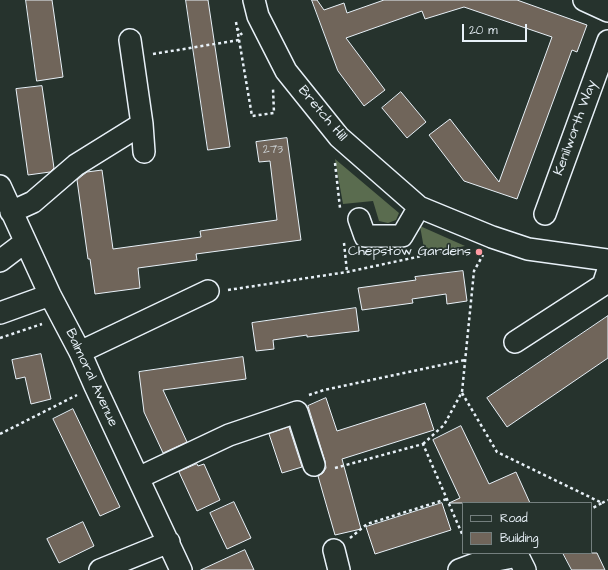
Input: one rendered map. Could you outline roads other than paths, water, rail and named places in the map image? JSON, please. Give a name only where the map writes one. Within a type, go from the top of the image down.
[{"type":"street","name":"Bretch Hill","points":[[254,0],[258,16],[286,71],[339,137],[419,207],[492,237],[528,249],[608,260]]},
{"type":"street","points":[[584,0],[608,11]]},
{"type":"street","name":"Kenilworth Way","points":[[545,214],[608,41]]},
{"type":"street","points":[[131,48],[142,124],[144,152]]},
{"type":"street","points":[[11,212],[33,202],[76,165],[142,124]]},
{"type":"street","name":"Balmoral Avenue","points":[[0,186],[50,295],[80,352],[182,570]]},
{"type":"street","points":[[350,216],[365,236],[402,236],[419,207]]},
{"type":"street","points":[[0,261],[25,242]]},
{"type":"street","points":[[516,342],[603,285],[608,270]]},
{"type":"street","points":[[80,352],[208,291]]},
{"type":"street","points":[[0,313],[50,295]]},
{"type":"street","points":[[138,478],[229,434],[297,412],[323,467]]},
{"type":"street","points":[[100,570],[169,542]]},
{"type":"street","points":[[459,570],[475,564],[518,556],[525,570]]},
{"type":"place","name":"Chepstow Gardens","points":[[479,252]]}]
